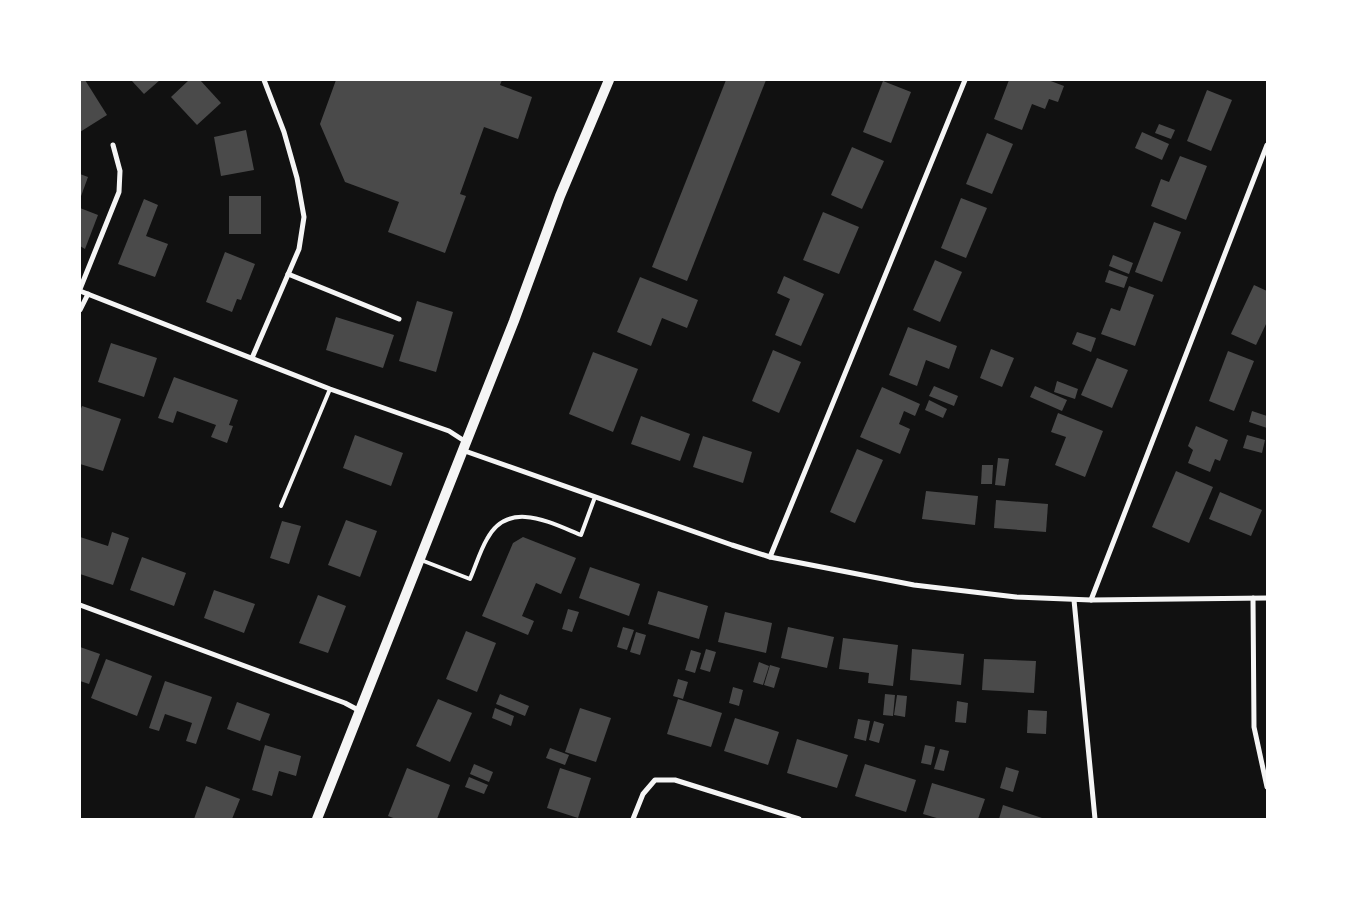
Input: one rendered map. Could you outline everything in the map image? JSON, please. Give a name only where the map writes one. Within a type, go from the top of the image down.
[{"type":"main road","points":[[318,819],[514,320],[560,196],[609,80]]},
{"type":"street","points":[[252,358],[299,249],[304,217],[298,178],[284,132],[264,80]]},
{"type":"street","points":[[770,557],[964,80]]},
{"type":"street","points":[[113,145],[120,171],[119,192],[80,290],[330,389],[449,431],[464,446],[595,497],[770,557],[914,585],[1016,597],[1074,600],[1267,598]]},
{"type":"street","points":[[1091,600],[1267,145]]},
{"type":"street","points":[[288,274],[399,319]]},
{"type":"street","points":[[80,310],[88,294]]},
{"type":"street","points":[[1252,598],[1254,727],[1267,787]]},
{"type":"street","points":[[1074,600],[1095,819]]},
{"type":"street","points":[[80,605],[360,710]]},
{"type":"street","points":[[633,819],[643,794],[655,780],[675,780],[799,819]]},
{"type":"lane","points":[[281,506],[330,389]]},
{"type":"lane","points":[[420,560],[470,578],[487,538],[501,523],[512,518],[533,517],[581,535],[595,497]]},
{"type":"building","points":[[80,80],[85,80],[107,115],[80,132]]},
{"type":"building","points":[[131,80],[160,80],[144,94]]},
{"type":"building","points":[[189,80],[200,80],[221,103],[197,125],[171,97]]},
{"type":"building","points":[[336,80],[502,80],[500,85],[532,97],[518,139],[484,127],[460,194],[466,196],[445,253],[388,232],[399,202],[345,182],[320,124]]},
{"type":"building","points":[[726,80],[766,80],[687,281],[652,267]]},
{"type":"building","points":[[1009,80],[1048,80],[1064,86],[1058,102],[1049,99],[1045,109],[1032,104],[1022,130],[994,119]]},
{"type":"building","points":[[883,81],[911,92],[891,143],[863,132]]},
{"type":"building","points":[[1207,90],[1232,100],[1211,151],[1187,141]]},
{"type":"building","points":[[1159,124],[1175,130],[1171,139],[1155,133]]},
{"type":"building","points":[[246,130],[254,170],[221,176],[214,137]]},
{"type":"building","points":[[1142,132],[1169,144],[1162,160],[1135,148]]},
{"type":"building","points":[[987,133],[1013,144],[992,194],[966,184]]},
{"type":"building","points":[[852,147],[884,161],[862,209],[831,195]]},
{"type":"building","points":[[1180,156],[1207,166],[1186,220],[1151,206],[1161,179],[1169,182]]},
{"type":"building","points":[[80,174],[88,177],[80,199]]},
{"type":"building","points":[[229,196],[261,196],[261,234],[229,234]]},
{"type":"building","points":[[961,198],[987,208],[966,258],[941,248]]},
{"type":"building","points":[[144,199],[158,205],[146,236],[168,244],[155,277],[118,264]]},
{"type":"building","points":[[80,208],[98,215],[85,249],[80,246]]},
{"type":"building","points":[[823,212],[859,227],[839,274],[803,260]]},
{"type":"building","points":[[1154,222],[1181,232],[1162,282],[1135,272]]},
{"type":"building","points":[[225,252],[255,264],[241,300],[237,299],[232,312],[206,302]]},
{"type":"building","points":[[1113,255],[1133,263],[1129,274],[1109,266]]},
{"type":"building","points":[[935,260],[962,272],[940,322],[913,310]]},
{"type":"building","points":[[1109,270],[1128,277],[1124,288],[1105,282]]},
{"type":"building","points":[[784,276],[824,294],[801,346],[775,335],[790,299],[777,293]]},
{"type":"building","points":[[640,277],[698,300],[687,328],[662,318],[651,346],[617,332]]},
{"type":"building","points":[[1254,285],[1267,291],[1267,322],[1256,345],[1231,334]]},
{"type":"building","points":[[1129,286],[1154,295],[1135,346],[1101,334],[1111,308],[1120,311]]},
{"type":"building","points":[[417,301],[453,312],[436,372],[399,361]]},
{"type":"building","points":[[336,317],[394,335],[383,368],[326,350]]},
{"type":"building","points":[[908,327],[957,346],[949,369],[926,360],[917,386],[889,375]]},
{"type":"building","points":[[1077,332],[1096,338],[1091,352],[1072,344]]},
{"type":"building","points":[[111,343],[157,358],[144,397],[98,382]]},
{"type":"building","points":[[991,349],[1014,358],[1002,387],[980,378]]},
{"type":"building","points":[[773,350],[801,362],[779,413],[752,401]]},
{"type":"building","points":[[1228,351],[1254,361],[1234,411],[1209,401]]},
{"type":"building","points":[[593,352],[638,369],[613,432],[569,414]]},
{"type":"building","points":[[1097,358],[1128,370],[1112,408],[1081,395]]},
{"type":"building","points":[[174,377],[238,400],[229,425],[233,426],[227,443],[211,437],[216,425],[177,411],[173,423],[158,418]]},
{"type":"building","points":[[1057,381],[1078,389],[1075,399],[1054,392]]},
{"type":"building","points":[[934,386],[958,396],[954,406],[929,396]]},
{"type":"building","points":[[1035,386],[1067,400],[1062,411],[1030,397]]},
{"type":"building","points":[[882,387],[920,404],[915,416],[904,411],[899,424],[910,429],[900,454],[860,437]]},
{"type":"building","points":[[929,400],[947,409],[943,418],[925,410]]},
{"type":"building","points":[[82,406],[121,419],[103,471],[80,464],[80,411]]},
{"type":"building","points":[[1252,411],[1267,416],[1267,428],[1249,422]]},
{"type":"building","points":[[1058,413],[1103,431],[1085,477],[1055,465],[1066,437],[1051,432]]},
{"type":"building","points":[[641,416],[690,434],[680,461],[631,444]]},
{"type":"building","points":[[1196,426],[1228,440],[1220,461],[1215,459],[1210,472],[1188,463],[1193,450],[1188,446]]},
{"type":"building","points":[[355,435],[403,453],[391,486],[343,468]]},
{"type":"building","points":[[1247,435],[1265,440],[1262,453],[1243,448]]},
{"type":"building","points":[[703,436],[752,452],[743,483],[693,467]]},
{"type":"building","points":[[857,449],[883,460],[855,523],[830,512]]},
{"type":"building","points":[[998,458],[1009,459],[1005,486],[995,485]]},
{"type":"building","points":[[982,465],[993,465],[992,484],[981,484]]},
{"type":"building","points":[[1176,471],[1213,487],[1189,543],[1152,527]]},
{"type":"building","points":[[926,491],[978,496],[975,525],[922,519]]},
{"type":"building","points":[[1220,492],[1262,510],[1251,536],[1209,519]]},
{"type":"building","points":[[996,500],[1048,504],[1046,532],[994,528]]},
{"type":"building","points":[[346,520],[377,531],[360,577],[328,565]]},
{"type":"building","points":[[282,521],[301,526],[289,564],[270,558]]},
{"type":"building","points":[[112,532],[129,538],[113,585],[80,574],[80,537],[108,546]]},
{"type":"building","points":[[523,537],[576,558],[561,594],[536,583],[522,616],[534,621],[528,635],[482,616],[513,543]]},
{"type":"building","points":[[142,557],[186,573],[174,606],[130,590]]},
{"type":"building","points":[[590,567],[640,584],[629,616],[579,598]]},
{"type":"building","points":[[214,590],[255,604],[244,633],[204,618]]},
{"type":"building","points":[[658,591],[708,606],[699,639],[648,624]]},
{"type":"building","points":[[318,595],[346,606],[328,653],[299,643]]},
{"type":"building","points":[[568,609],[579,612],[572,632],[562,629]]},
{"type":"building","points":[[725,612],[772,623],[766,653],[718,642]]},
{"type":"building","points":[[623,627],[634,630],[627,650],[617,647]]},
{"type":"building","points":[[788,627],[834,637],[827,668],[781,658]]},
{"type":"building","points":[[466,631],[496,643],[477,692],[446,679]]},
{"type":"building","points":[[636,632],[646,635],[640,655],[630,652]]},
{"type":"building","points":[[843,638],[898,645],[893,686],[868,683],[869,673],[839,669]]},
{"type":"building","points":[[80,647],[100,654],[89,684],[80,681]]},
{"type":"building","points":[[706,649],[716,652],[710,672],[700,669]]},
{"type":"building","points":[[912,649],[964,654],[961,685],[910,680]]},
{"type":"building","points":[[691,650],[701,653],[695,673],[685,670]]},
{"type":"building","points":[[106,659],[152,676],[137,716],[91,698]]},
{"type":"building","points":[[984,659],[1036,661],[1034,693],[982,690]]},
{"type":"building","points":[[759,662],[769,666],[763,685],[753,682]]},
{"type":"building","points":[[770,665],[780,668],[774,688],[764,685]]},
{"type":"building","points":[[678,679],[688,682],[683,699],[673,696]]},
{"type":"building","points":[[165,681],[212,697],[196,744],[186,741],[192,723],[165,714],[159,731],[149,728]]},
{"type":"building","points":[[733,687],[743,690],[739,706],[729,703]]},
{"type":"building","points":[[500,694],[529,706],[525,716],[496,704]]},
{"type":"building","points":[[885,694],[895,695],[893,716],[883,715]]},
{"type":"building","points":[[897,695],[907,696],[905,717],[894,715]]},
{"type":"building","points":[[438,699],[472,713],[450,762],[416,746]]},
{"type":"building","points":[[678,699],[722,713],[711,747],[667,734]]},
{"type":"building","points":[[957,701],[968,703],[966,723],[955,722]]},
{"type":"building","points":[[237,702],[270,714],[260,741],[227,729]]},
{"type":"building","points":[[495,708],[514,716],[511,726],[492,718]]},
{"type":"building","points":[[580,708],[611,718],[596,762],[565,752]]},
{"type":"building","points":[[1028,710],[1047,711],[1046,734],[1027,733]]},
{"type":"building","points":[[735,718],[779,732],[768,765],[724,751]]},
{"type":"building","points":[[858,719],[870,721],[866,741],[854,738]]},
{"type":"building","points":[[874,721],[884,724],[879,743],[869,740]]},
{"type":"building","points":[[797,739],[848,755],[837,788],[787,773]]},
{"type":"building","points":[[265,745],[301,756],[296,776],[279,771],[272,796],[252,790]]},
{"type":"building","points":[[925,745],[935,747],[931,765],[921,763]]},
{"type":"building","points":[[550,748],[569,755],[565,765],[546,758]]},
{"type":"building","points":[[940,749],[949,751],[944,771],[934,769]]},
{"type":"building","points":[[474,764],[493,772],[489,782],[470,774]]},
{"type":"building","points":[[865,764],[916,780],[906,812],[855,796]]},
{"type":"building","points":[[1006,767],[1019,771],[1013,792],[1000,788]]},
{"type":"building","points":[[407,768],[450,785],[437,819],[396,819],[388,816]]},
{"type":"building","points":[[560,768],[591,778],[578,818],[547,808]]},
{"type":"building","points":[[469,777],[488,785],[484,794],[465,787]]},
{"type":"building","points":[[932,783],[985,799],[978,819],[940,819],[923,814]]},
{"type":"building","points":[[206,786],[240,799],[232,819],[194,819]]},
{"type":"building","points":[[1003,805],[1045,819],[999,819]]}]
